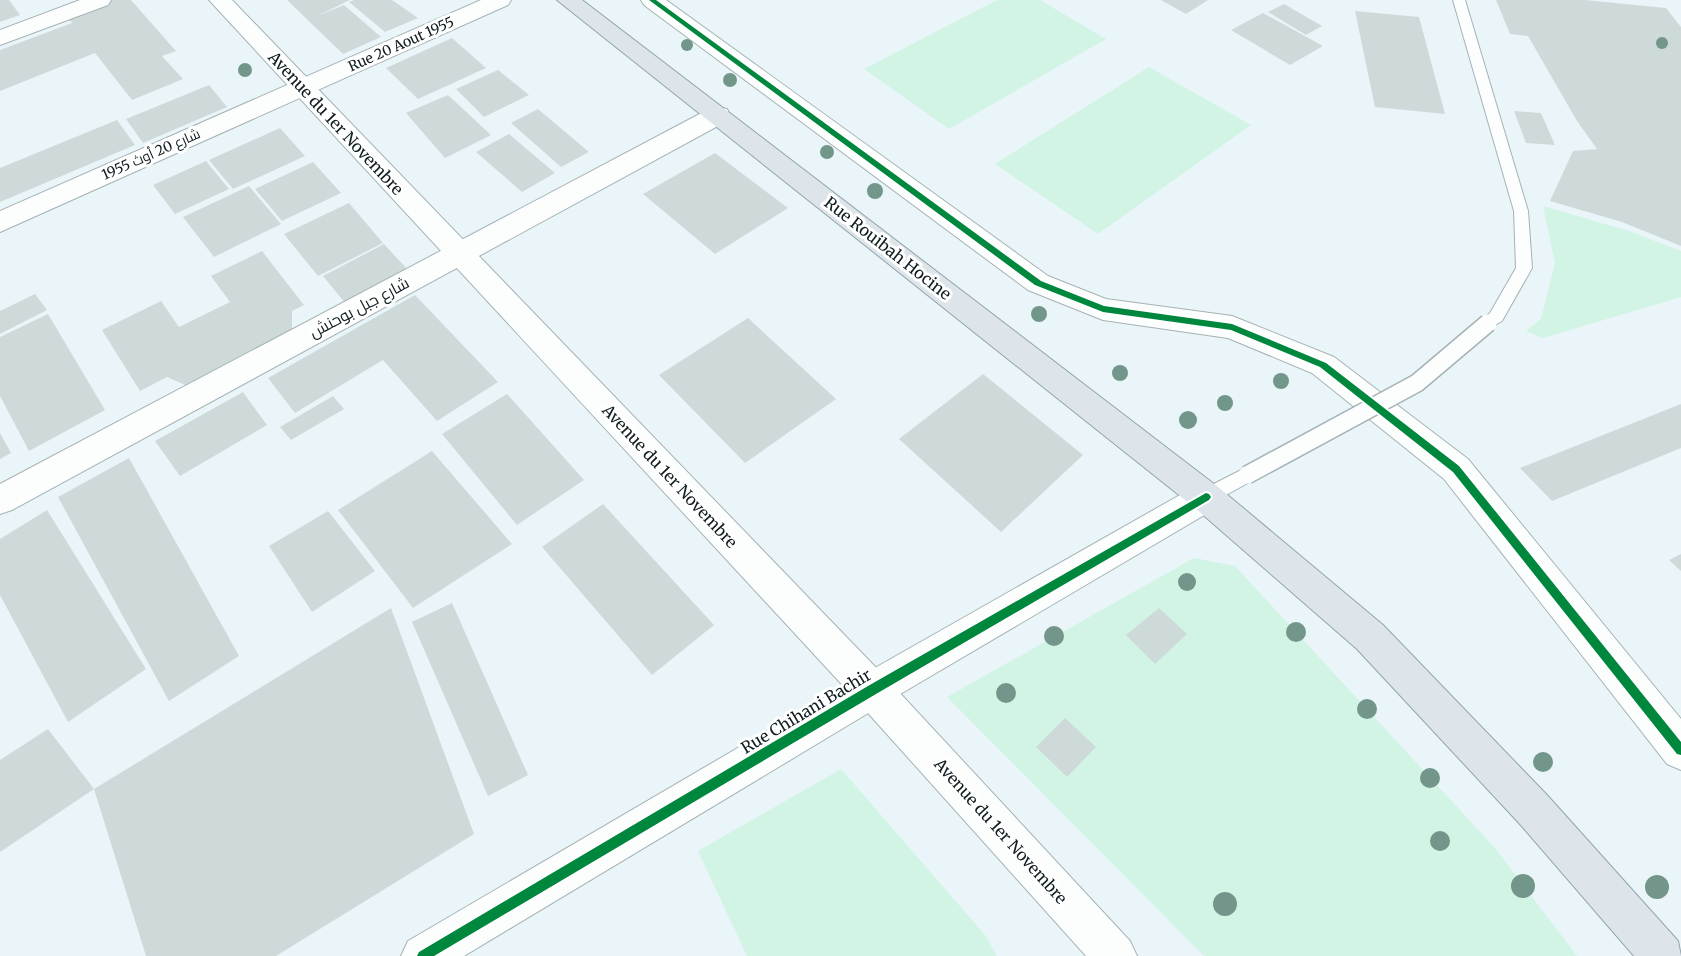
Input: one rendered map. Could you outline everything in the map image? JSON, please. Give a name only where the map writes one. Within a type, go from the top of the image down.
[{"type":"main road","name":"Rue Rouibah Hocine","points":[[568,0],[1206,497],[1370,637],[1533,808],[1663,956]]},
{"type":"street","points":[[0,38],[100,0]]},
{"type":"street","name":"Avenue du 1er Novembre","points":[[220,0],[872,690],[1115,956]]},
{"type":"street","name":"Rue 20 Aout 1955","points":[[303,87],[500,0]]},
{"type":"street","points":[[652,0],[1038,283],[1103,309],[1232,327],[1323,365],[1456,469],[1681,750]]},
{"type":"street","name":"شارع 20 أوث 1955","points":[[0,222],[303,87]]},
{"type":"street","name":"شارع جبل بوحنش","points":[[0,500],[718,115]]},
{"type":"street","name":"Rue Chihani Bachir","points":[[423,956],[872,690],[1206,497]]},
{"type":"lane","points":[[1206,497],[1417,383],[1496,316],[1524,268],[1521,211],[1460,0]]},
{"type":"green space","points":[[997,0],[1040,0],[1106,39],[949,129],[864,69]]},
{"type":"green space","points":[[1149,67],[1251,125],[1098,234],[995,164]]},
{"type":"green space","points":[[1543,206],[1629,231],[1681,251],[1681,297],[1543,338],[1526,331],[1541,319],[1555,263]]},
{"type":"green space","points":[[1194,558],[1235,566],[1495,848],[1577,956],[1204,956],[947,697]]},
{"type":"green space","points":[[841,769],[985,935],[997,956],[747,956],[698,851]]},
{"type":"building","points":[[0,0],[9,0],[20,15],[0,22]]},
{"type":"building","points":[[108,0],[131,0],[176,51],[162,56],[183,79],[132,100],[95,53],[0,91],[0,50],[72,23],[66,16]]},
{"type":"building","points":[[287,0],[350,0],[317,16],[344,5],[381,37],[343,54]]},
{"type":"building","points":[[392,0],[418,18],[385,32],[349,2]]},
{"type":"building","points":[[1161,0],[1208,0],[1186,14]]},
{"type":"building","points":[[1496,0],[1585,0],[1666,8],[1681,27],[1681,246],[1622,222],[1550,201],[1573,151],[1597,149],[1577,121],[1528,36],[1510,34]]},
{"type":"building","points":[[1284,4],[1322,26],[1306,35],[1268,12]]},
{"type":"building","points":[[1355,11],[1419,17],[1445,114],[1375,107]]},
{"type":"building","points":[[1263,13],[1323,46],[1290,65],[1231,30]]},
{"type":"building","points":[[452,38],[486,68],[418,99],[386,68]]},
{"type":"building","points":[[498,70],[529,95],[484,117],[456,89]]},
{"type":"building","points":[[209,85],[227,107],[143,143],[126,119]]},
{"type":"building","points":[[448,95],[491,135],[445,158],[406,113]]},
{"type":"building","points":[[538,109],[589,152],[561,167],[511,123]]},
{"type":"building","points":[[1514,111],[1541,113],[1555,145],[1526,143]]},
{"type":"building","points":[[117,120],[135,145],[0,202],[0,168]]},
{"type":"building","points":[[280,128],[305,156],[233,189],[209,160]]},
{"type":"building","points":[[509,134],[555,173],[522,192],[476,152]]},
{"type":"building","points":[[715,153],[788,208],[715,254],[643,194]]},
{"type":"building","points":[[206,161],[229,189],[175,214],[153,185]]},
{"type":"building","points":[[313,162],[341,193],[282,221],[255,189]]},
{"type":"building","points":[[249,186],[281,224],[214,257],[183,217]]},
{"type":"building","points":[[349,203],[383,243],[318,276],[284,234]]},
{"type":"building","points":[[384,244],[408,270],[346,304],[323,276]]},
{"type":"building","points":[[262,251],[304,305],[292,311],[292,335],[192,388],[167,377],[140,391],[102,330],[161,301],[179,327],[230,302],[211,276]]},
{"type":"building","points":[[35,294],[47,310],[0,334],[0,311]]},
{"type":"building","points":[[415,295],[498,382],[437,421],[383,360],[295,413],[268,378]]},
{"type":"building","points":[[48,314],[105,410],[29,451],[0,396],[0,337]]},
{"type":"building","points":[[748,318],[836,399],[745,463],[659,375]]},
{"type":"building","points":[[983,374],[1083,455],[1001,532],[899,439]]},
{"type":"building","points":[[243,392],[267,425],[180,476],[155,441]]},
{"type":"building","points":[[507,394],[584,480],[517,525],[442,434]]},
{"type":"building","points":[[333,396],[344,409],[291,440],[280,427]]},
{"type":"building","points":[[1681,404],[1681,448],[1552,501],[1520,468]]},
{"type":"building","points":[[0,433],[11,453],[0,459]]},
{"type":"building","points":[[432,451],[512,544],[413,608],[338,510]]},
{"type":"building","points":[[129,458],[239,656],[169,701],[58,497]]},
{"type":"building","points":[[603,504],[714,625],[652,675],[542,547]]},
{"type":"building","points":[[47,510],[146,669],[68,722],[0,595],[0,539]]},
{"type":"building","points":[[328,511],[375,571],[312,612],[269,546]]},
{"type":"building","points":[[1681,554],[1681,571],[1669,560]]},
{"type":"building","points":[[452,603],[528,775],[488,796],[412,622]]},
{"type":"building","points":[[391,608],[474,834],[276,956],[146,956],[94,789]]},
{"type":"building","points":[[1159,608],[1187,634],[1155,664],[1126,635]]},
{"type":"building","points":[[1065,718],[1096,747],[1067,777],[1036,747]]},
{"type":"building","points":[[48,729],[94,789],[0,852],[0,760]]},
{"type":"cycle path","points":[[652,0],[1038,283],[1103,309],[1232,327],[1323,365],[1456,469],[1681,750]]},
{"type":"cycle path","points":[[423,956],[872,690],[1206,497]]}]
